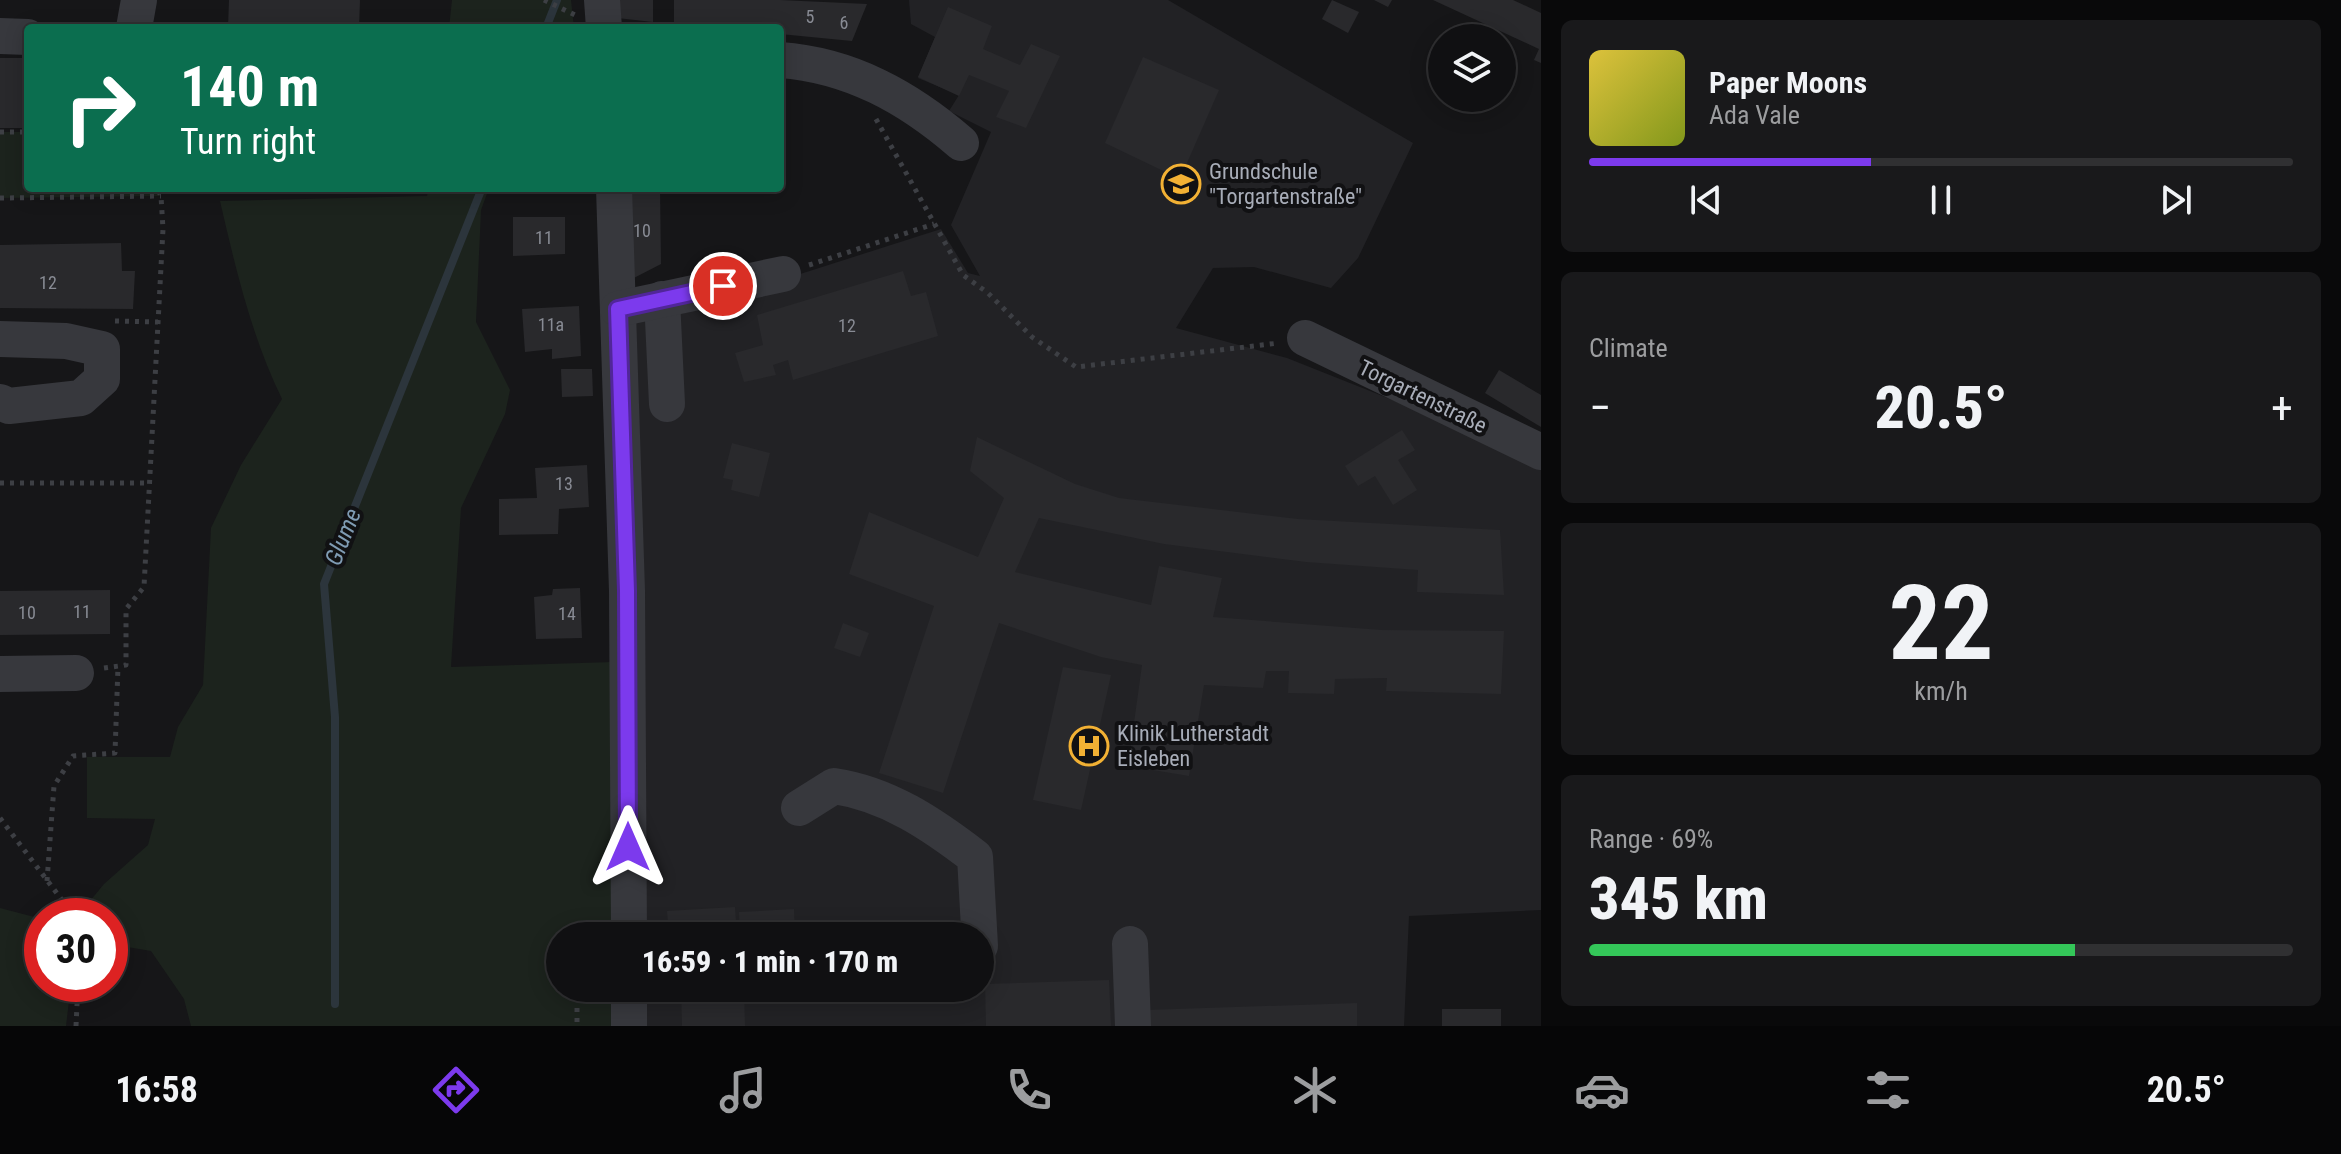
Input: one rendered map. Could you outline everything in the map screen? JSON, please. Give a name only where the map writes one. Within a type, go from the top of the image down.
[{"type":"street","points":[[135,24],[139,0]]},
{"type":"street","points":[[586,6],[601,24]]},
{"type":"street","points":[[0,36],[24,37]]},
{"type":"street","points":[[784,60],[819,63],[856,74],[934,119],[961,143]]},
{"type":"street","points":[[614,192],[627,591],[629,922]]},
{"type":"street","points":[[618,309],[783,274]]},
{"type":"street","points":[[662,299],[667,404]]},
{"type":"street","name":"Torgartenstraße","points":[[1305,338],[1541,452]]},
{"type":"street","points":[[0,339],[66,341],[102,349],[102,379],[81,398],[9,406],[0,402]]},
{"type":"street","points":[[0,674],[76,673]]},
{"type":"street","points":[[799,808],[834,786],[865,790],[930,823],[975,857],[979,922]]},
{"type":"street","points":[[1130,944],[1133,1026]]},
{"type":"street","points":[[629,1002],[629,1026]]},
{"type":"path","points":[[545,1],[586,6]]},
{"type":"path","points":[[0,132],[24,132]]},
{"type":"path","points":[[885,139],[963,275],[988,293],[1032,337],[1076,367],[1227,352],[1305,338]]},
{"type":"path","points":[[76,673],[126,665],[126,609],[144,587],[163,229],[159,192]]},
{"type":"path","points":[[0,198],[161,196]]},
{"type":"path","points":[[783,274],[934,224]]},
{"type":"path","points":[[0,483],[150,483]]},
{"type":"path","points":[[47,881],[54,786],[73,756],[115,753],[118,666]]},
{"type":"path","points":[[0,818],[60,898]]},
{"type":"path","points":[[76,1026],[77,1002]]},
{"type":"path","points":[[577,1002],[577,1026]]},
{"type":"shaded area","points":[[452,0],[571,0],[574,24],[449,24]]},
{"type":"shaded area","name":"Klinik Lutherstadt Eisleben","points":[[909,0],[1168,0],[1413,143],[1358,258],[1331,288],[1254,267],[1213,268],[1176,328],[1287,358],[1541,459],[1541,910],[1409,916],[1404,1026],[640,1026],[639,1002],[994,1002],[994,922],[637,922],[623,318],[794,276],[941,229],[968,273],[980,276],[951,225],[991,132],[949,111],[959,95],[918,78],[935,37],[911,24]]},
{"type":"shaded area","points":[[0,132],[24,132],[24,192],[159,192],[161,196],[0,198]]},
{"type":"shaded area","points":[[488,192],[481,210],[476,322],[510,390],[505,414],[461,508],[451,667],[613,662],[619,922],[546,922],[546,1002],[619,1002],[619,1026],[191,1026],[184,999],[151,951],[128,947],[128,898],[92,898],[148,845],[155,819],[87,818],[87,757],[170,757],[178,727],[203,685],[211,528],[241,465],[282,399],[253,326],[220,201]]},
{"type":"shaded area","points":[[0,908],[24,914],[24,1002],[69,1002],[66,1026],[0,1026]]},
{"type":"building","points":[[229,0],[360,0],[359,24],[228,24]]},
{"type":"building","points":[[617,0],[653,0],[653,22],[617,18]]},
{"type":"building","points":[[674,0],[867,4],[852,41],[784,34],[784,24],[674,24]]},
{"type":"building","points":[[1332,0],[1359,12],[1348,33],[1322,19]]},
{"type":"building","points":[[1374,0],[1392,0],[1388,7]]},
{"type":"building","points":[[1433,0],[1513,0],[1541,13],[1541,63],[1534,60],[1539,49],[1516,38],[1516,24],[1485,24]]},
{"type":"building","points":[[948,7],[992,26],[983,49],[1020,65],[1031,44],[1060,56],[1026,128],[996,117],[1009,91],[969,75],[959,96],[918,77]]},
{"type":"building","points":[[1143,57],[1219,90],[1180,179],[1105,143]]},
{"type":"building","points":[[0,58],[24,58],[24,128],[0,128]]},
{"type":"building","points":[[624,192],[660,192],[661,264],[630,280]]},
{"type":"building","points":[[513,217],[565,217],[565,254],[513,256]]},
{"type":"building","points":[[121,243],[122,271],[135,271],[133,309],[0,308],[0,245]]},
{"type":"building","points":[[903,271],[911,296],[926,292],[938,336],[793,380],[788,360],[773,365],[776,375],[744,382],[735,353],[763,345],[757,315]]},
{"type":"building","points":[[579,306],[581,356],[552,359],[552,349],[525,352],[522,309]]},
{"type":"building","points":[[561,369],[592,369],[593,396],[562,397]]},
{"type":"building","points":[[1499,370],[1541,395],[1541,427],[1485,393]]},
{"type":"building","points":[[1402,430],[1415,450],[1398,460],[1417,490],[1393,505],[1375,476],[1358,486],[1345,466]]},
{"type":"building","points":[[977,437],[1075,484],[1119,498],[1298,519],[1500,530],[1504,595],[1417,592],[1418,570],[1306,562],[1164,544],[1039,518],[1015,572],[1151,605],[1159,566],[1222,578],[1213,617],[1382,630],[1504,631],[1501,694],[1386,691],[1387,678],[1335,679],[1334,694],[1288,693],[1289,671],[1266,671],[1263,688],[1204,685],[1189,776],[1128,766],[1142,665],[1101,657],[999,623],[943,793],[879,773],[934,606],[849,574],[869,512],[978,557],[1004,498],[970,471]]},
{"type":"building","points":[[732,443],[770,453],[759,497],[731,490],[733,480],[723,478]]},
{"type":"building","points":[[587,465],[589,507],[559,509],[558,534],[499,535],[499,499],[537,498],[535,468]]},
{"type":"building","points":[[580,588],[582,638],[536,639],[534,597],[552,595],[553,589]]},
{"type":"building","points":[[110,590],[110,634],[0,635],[0,591]]},
{"type":"building","points":[[843,623],[869,633],[860,657],[834,648]]},
{"type":"building","points":[[1063,667],[1111,675],[1081,810],[1033,800]]},
{"type":"building","points":[[735,907],[736,922],[668,922],[667,911]]},
{"type":"building","points":[[794,909],[794,922],[739,922],[739,912]]},
{"type":"building","points":[[1109,980],[1111,1026],[986,1026],[985,1002],[994,1002],[994,984]]},
{"type":"building","points":[[681,1002],[744,1002],[745,1026],[682,1026]]},
{"type":"building","points":[[1357,1003],[1357,1026],[1147,1026],[1146,1010]]},
{"type":"building","points":[[1442,1009],[1501,1009],[1501,1026],[1442,1026]]},
{"type":"waterway","name":"Glume","points":[[548,24],[557,0]]},
{"type":"waterway","name":"Glume","points":[[335,1004],[335,717],[324,584],[480,192]]},
{"type":"place","name":"Grundschule \"Torgartenstraße\"","points":[[1181,184]]},
{"type":"place","name":"Klinik Lutherstadt Eisleben","points":[[1089,746]]},
{"type":"route","points":[[628,847],[627,591],[618,309],[723,286]]}]
